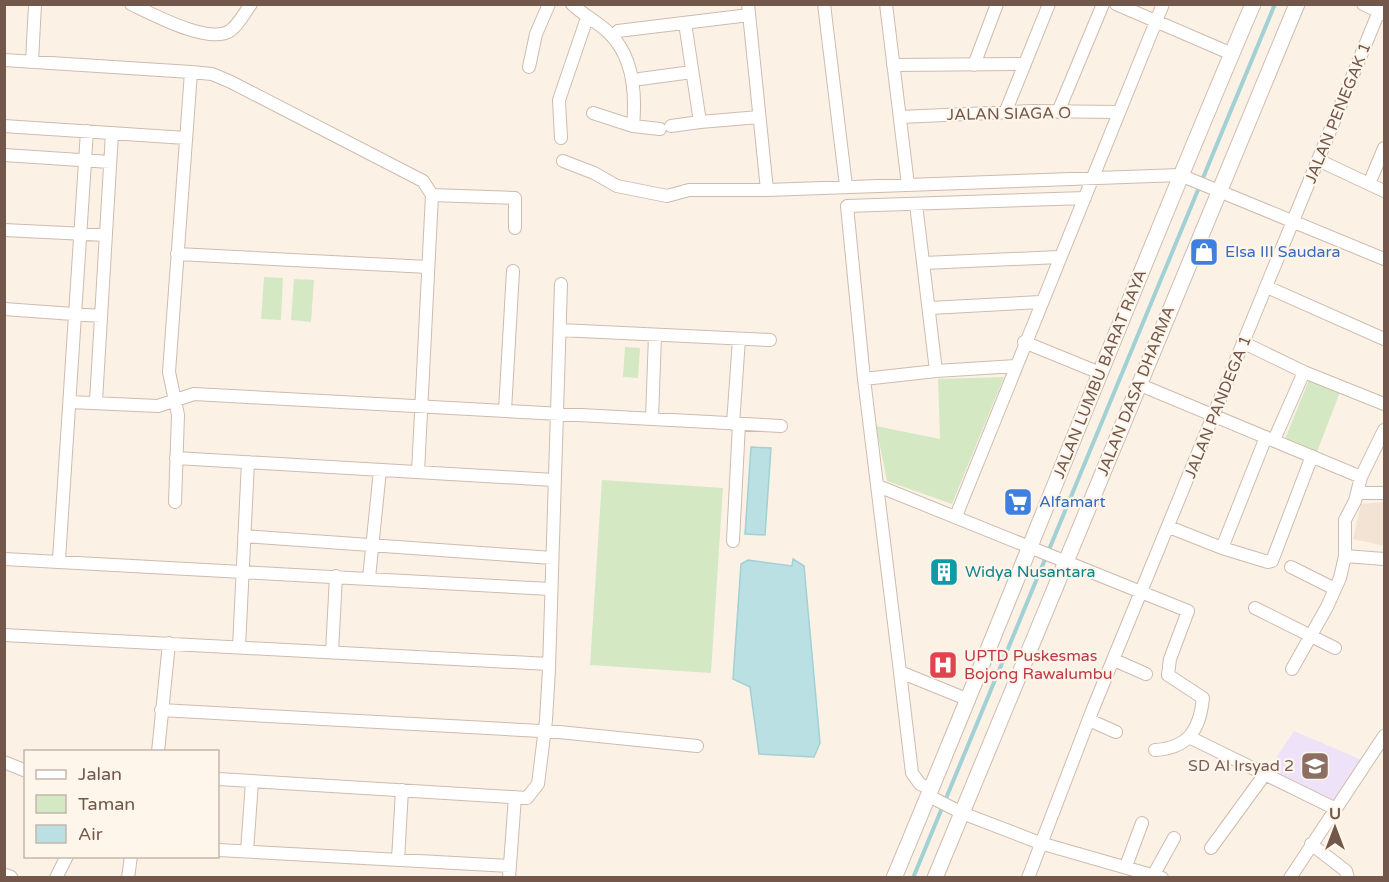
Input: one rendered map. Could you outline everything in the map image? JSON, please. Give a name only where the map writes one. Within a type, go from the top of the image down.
[{"type":"street","points":[[32,62],[35,4]]},
{"type":"street","points":[[131,4],[193,31],[220,34],[231,30],[252,4]]},
{"type":"street","points":[[529,67],[536,34],[549,4]]},
{"type":"street","points":[[572,4],[587,18],[609,32],[619,44],[635,89],[633,126]]},
{"type":"street","points":[[824,4],[846,186]]},
{"type":"street","points":[[886,4],[908,185]]},
{"type":"street","points":[[974,65],[997,4]]},
{"type":"street","points":[[1005,113],[1049,4]]},
{"type":"street","points":[[1058,112],[1103,4]]},
{"type":"street","points":[[1116,4],[1232,54]]},
{"type":"street","points":[[956,516],[1024,342],[1163,4]]},
{"type":"street","name":"JALAN LUMBU BARAT RAYA","points":[[894,878],[1036,549],[1100,373],[1185,177],[1253,4]]},
{"type":"street","name":"JALAN DASA DHARMA","points":[[935,878],[960,811],[1138,384],[1213,190],[1297,4]]},
{"type":"street","points":[[1363,4],[1382,10]]},
{"type":"street","points":[[618,31],[685,23],[748,10],[767,190]]},
{"type":"street","name":"JALAN PENEGAK 1","points":[[1294,222],[1382,10]]},
{"type":"street","points":[[561,138],[559,100],[587,18]]},
{"type":"street","points":[[685,23],[700,122]]},
{"type":"street","points":[[4,60],[212,74],[423,181],[432,195],[418,472]]},
{"type":"street","points":[[893,65],[1025,64]]},
{"type":"street","points":[[175,502],[178,415],[168,372],[191,72]]},
{"type":"street","points":[[640,79],[692,72]]},
{"type":"street","name":"JALAN SIAGA O","points":[[900,117],[1118,112]]},
{"type":"street","points":[[593,113],[633,126],[666,128],[700,122],[759,117]]},
{"type":"street","points":[[4,126],[186,138]]},
{"type":"street","points":[[59,560],[87,131]]},
{"type":"street","points":[[96,401],[112,133]]},
{"type":"street","points":[[1369,184],[1384,148]]},
{"type":"street","points":[[4,155],[110,162]]},
{"type":"street","points":[[1318,160],[1384,191]]},
{"type":"street","points":[[563,162],[636,192],[667,196],[689,190],[767,190],[1185,177],[1384,259]]},
{"type":"street","points":[[432,195],[516,198],[515,228]]},
{"type":"street","points":[[1085,198],[847,206],[864,379],[912,773],[931,795],[960,811],[1040,843],[1158,876],[1174,838]]},
{"type":"street","points":[[916,204],[936,371]]},
{"type":"street","name":"JALAN PANDEGA 1","points":[[1028,878],[1089,720],[1294,222]]},
{"type":"street","points":[[4,230],[106,235]]},
{"type":"street","points":[[177,254],[428,267]]},
{"type":"street","points":[[924,263],[1059,257]]},
{"type":"street","points":[[505,410],[513,271]]},
{"type":"street","points":[[219,779],[527,798],[538,784],[549,664],[561,284]]},
{"type":"street","points":[[1267,287],[1384,339]]},
{"type":"street","points":[[930,308],[1041,302]]},
{"type":"street","points":[[4,309],[101,316]]},
{"type":"street","points":[[560,330],[770,340]]},
{"type":"street","points":[[652,419],[655,335]]},
{"type":"street","points":[[733,541],[739,339]]},
{"type":"street","points":[[1024,342],[1100,373]]},
{"type":"street","points":[[1244,343],[1304,372],[1384,404]]},
{"type":"street","points":[[864,379],[936,371],[1016,366]]},
{"type":"street","points":[[1222,548],[1270,439],[1304,372]]},
{"type":"street","points":[[1138,384],[1361,477]]},
{"type":"street","points":[[70,402],[96,401],[158,406],[194,394],[781,426]]},
{"type":"street","points":[[1292,669],[1335,589],[1345,555],[1345,520],[1357,493],[1361,477],[1384,430]]},
{"type":"street","points":[[1169,527],[1222,548],[1268,562],[1272,561],[1312,456]]},
{"type":"street","points":[[176,458],[554,480]]},
{"type":"street","points":[[238,647],[248,462]]},
{"type":"street","points":[[369,578],[380,470]]},
{"type":"street","points":[[878,486],[1188,611],[1170,659],[1168,675],[1203,698],[1201,712],[1191,738],[1174,747],[1155,750]]},
{"type":"street","points":[[1357,493],[1384,493]]},
{"type":"street","points":[[244,536],[552,558]]},
{"type":"street","points":[[1345,555],[1384,559]]},
{"type":"street","points":[[4,559],[59,560],[551,589]]},
{"type":"street","points":[[1291,567],[1335,589]]},
{"type":"street","points":[[332,652],[336,576]]},
{"type":"street","points":[[1255,608],[1335,648]]},
{"type":"street","points":[[4,634],[549,664]]},
{"type":"street","points":[[158,750],[160,710],[169,643]]},
{"type":"street","points":[[1114,660],[1146,674]]},
{"type":"street","points":[[900,672],[969,700]]},
{"type":"street","points":[[160,710],[544,732],[697,746]]},
{"type":"street","points":[[1089,720],[1116,732]]},
{"type":"street","points":[[1290,878],[1334,808],[1384,736]]},
{"type":"street","points":[[1191,738],[1334,808]]},
{"type":"street","points":[[4,762],[24,770]]},
{"type":"street","points":[[1211,848],[1265,774]]},
{"type":"street","points":[[247,851],[252,782]]},
{"type":"street","points":[[398,860],[402,790]]},
{"type":"street","points":[[219,850],[398,860],[509,872],[514,797]]},
{"type":"street","points":[[1126,866],[1142,823]]},
{"type":"street","points":[[1311,844],[1346,871],[1348,878]]},
{"type":"street","points":[[56,878],[66,858]]},
{"type":"street","points":[[128,878],[131,858]]},
{"type":"street","points":[[4,876],[10,878]]},
{"type":"shaded area","points":[[1384,502],[1384,546],[1353,539],[1361,504]]},
{"type":"shaded area","name":"SD Al Irsyad 2","points":[[1294,731],[1362,760],[1331,803],[1267,771]]},
{"type":"green space","points":[[264,277],[283,278],[281,320],[261,319]]},
{"type":"green space","points":[[294,279],[314,280],[311,322],[291,320]]},
{"type":"green space","points":[[625,347],[640,348],[638,378],[623,377]]},
{"type":"green space","points":[[1004,377],[952,504],[887,481],[876,426],[940,439],[938,379]]},
{"type":"green space","points":[[1309,380],[1340,392],[1317,452],[1285,439]]},
{"type":"green space","points":[[602,480],[723,488],[711,673],[590,665]]},
{"type":"water","points":[[751,447],[771,448],[765,535],[745,534]]},
{"type":"water","points":[[793,559],[804,566],[820,743],[814,757],[759,754],[750,687],[733,679],[741,564],[748,560],[792,566]]},
{"type":"waterway","points":[[913,878],[1275,4]]},
{"type":"place","name":"Elsa III Saudara","points":[[1204,252]]},
{"type":"place","name":"Alfamart","points":[[1018,502]]},
{"type":"place","name":"Widya Nusantara","points":[[944,572]]},
{"type":"place","name":"UPTD Puskesmas Bojong Rawalumbu","points":[[943,665]]},
{"type":"place","name":"SD Al Irsyad 2","points":[[1315,766]]}]
